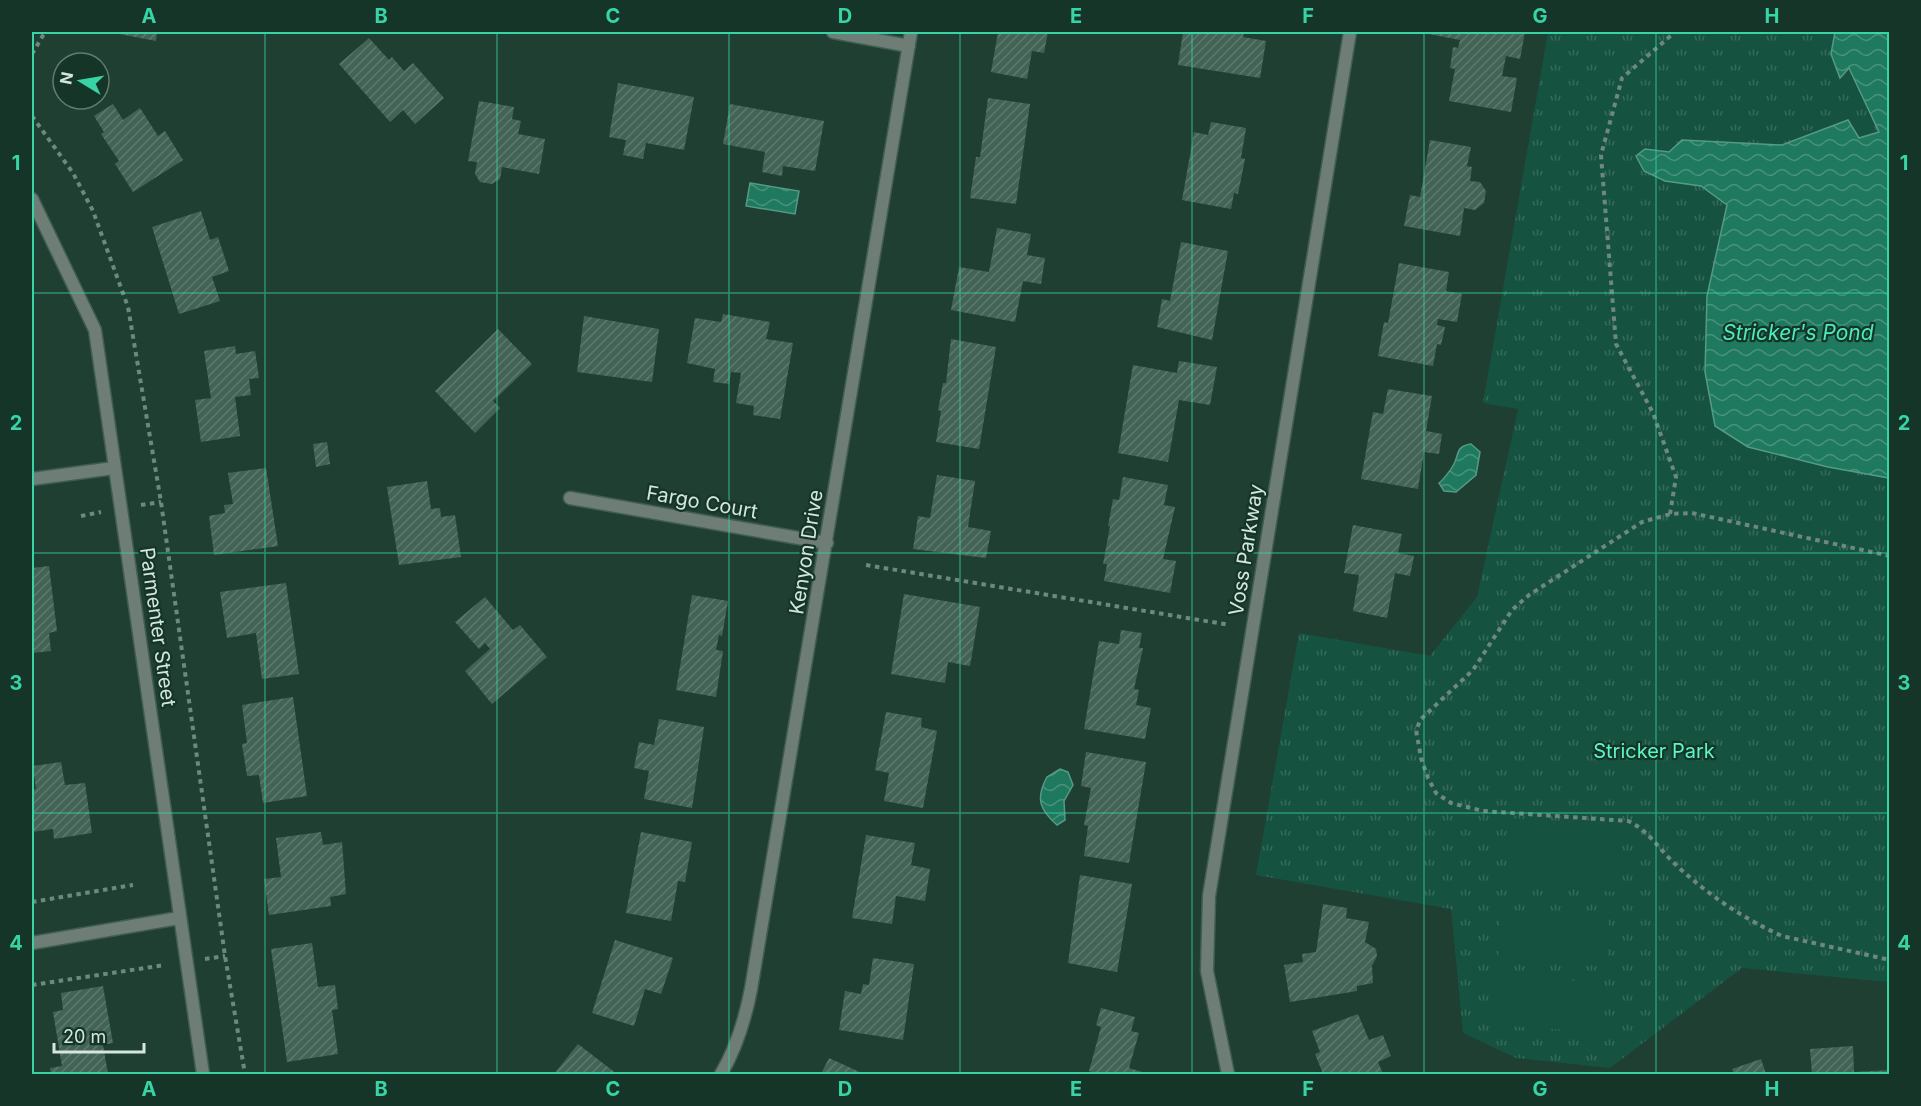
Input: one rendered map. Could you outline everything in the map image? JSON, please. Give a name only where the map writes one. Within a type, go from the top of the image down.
[{"type":"street","points":[[832,32],[909,46]]},
{"type":"street","name":"Kenyon Drive","points":[[721,1074],[744,1024],[751,989],[911,32]]},
{"type":"street","name":"Voss Parkway","points":[[1228,1074],[1207,971],[1209,896],[1350,32]]},
{"type":"street","name":"Parmenter Street","points":[[32,199],[95,330],[114,468],[129,553],[178,918],[203,1074]]},
{"type":"street","points":[[32,479],[114,468]]},
{"type":"street","name":"Fargo Court","points":[[570,498],[827,543]]},
{"type":"street","points":[[32,943],[178,918]]},
{"type":"path","points":[[32,54],[45,32]]},
{"type":"path","points":[[1670,514],[1676,477],[1653,413],[1616,344],[1601,155],[1622,78],[1675,32]]},
{"type":"path","points":[[32,116],[73,173],[93,211],[128,306],[161,502],[225,956],[245,1074]]},
{"type":"path","points":[[1890,556],[1692,513],[1670,514],[1642,522],[1529,595],[1512,610],[1478,664],[1418,725],[1416,736],[1428,778],[1436,793],[1463,807],[1628,821],[1642,829],[1702,888],[1767,929],[1782,936],[1890,960]]},
{"type":"path","points":[[866,566],[1230,626]]},
{"type":"path","points":[[32,902],[133,885]]},
{"type":"path","points":[[32,984],[225,956]]},
{"type":"green space","name":"Stricker Park","points":[[1548,32],[1889,32],[1889,982],[1742,968],[1610,1068],[1516,1058],[1463,1033],[1451,909],[1256,875],[1299,633],[1430,656],[1477,597],[1518,409],[1483,403]]},
{"type":"green space","points":[[1511,818],[1622,827],[1617,892],[1506,883]]},
{"type":"green space","points":[[1501,911],[1609,917],[1606,966],[1498,960]]},
{"type":"green space","points":[[1496,976],[1604,983],[1601,1032],[1493,1025]]},
{"type":"water","name":"Stricker's Pond","points":[[1835,32],[1889,32],[1889,478],[1828,467],[1748,447],[1715,426],[1705,372],[1707,296],[1727,205],[1701,186],[1665,181],[1644,171],[1636,156],[1645,149],[1669,152],[1682,140],[1782,145],[1848,120],[1859,138],[1879,132],[1849,68],[1840,78],[1831,54]]},
{"type":"water","points":[[750,183],[799,191],[795,214],[746,206]]},
{"type":"water","points":[[1471,444],[1480,452],[1476,475],[1456,492],[1444,491],[1439,483],[1453,466],[1460,449]]},
{"type":"water","points":[[1060,769],[1068,772],[1073,785],[1064,801],[1065,820],[1057,825],[1043,809],[1040,798],[1047,777]]},
{"type":"building","points":[[114,32],[157,32],[156,41]]},
{"type":"building","points":[[998,32],[1048,32],[1044,53],[1032,51],[1027,79],[991,72]]},
{"type":"building","points":[[1183,32],[1244,32],[1243,37],[1266,41],[1260,78],[1178,65]]},
{"type":"building","points":[[1430,32],[1525,32],[1520,59],[1506,56],[1502,76],[1517,78],[1511,112],[1449,101],[1455,69],[1450,68],[1453,47],[1458,48],[1460,40],[1429,34]]},
{"type":"building","points":[[369,38],[389,60],[392,57],[404,71],[413,63],[444,98],[415,124],[403,110],[390,122],[339,64]]},
{"type":"building","points":[[618,83],[694,97],[684,150],[646,143],[643,159],[623,155],[626,140],[609,137]]},
{"type":"building","points":[[988,98],[1030,104],[1016,204],[970,198],[976,157],[980,157]]},
{"type":"building","points":[[479,101],[514,107],[512,119],[521,121],[518,134],[545,139],[539,174],[502,167],[500,179],[492,184],[480,182],[475,174],[477,162],[468,161]]},
{"type":"building","points":[[113,104],[123,120],[140,108],[158,136],[165,131],[183,160],[133,192],[115,164],[119,161],[101,134],[104,132],[94,116],[102,111],[111,111]]},
{"type":"building","points":[[730,104],[824,121],[815,171],[783,166],[782,176],[762,172],[765,152],[723,144]]},
{"type":"building","points":[[1211,122],[1246,128],[1241,158],[1245,159],[1238,194],[1234,193],[1231,209],[1182,200],[1194,132],[1208,135]]},
{"type":"building","points":[[1430,140],[1471,147],[1467,166],[1472,167],[1470,181],[1480,182],[1486,191],[1484,203],[1475,210],[1464,208],[1460,236],[1404,226],[1410,195],[1420,197]]},
{"type":"building","points":[[201,211],[210,240],[218,237],[229,271],[212,277],[220,301],[179,314],[152,227]]},
{"type":"building","points":[[997,228],[1031,234],[1027,255],[1045,258],[1041,284],[1023,281],[1015,322],[951,310],[959,267],[989,272]]},
{"type":"building","points":[[1181,242],[1228,251],[1212,340],[1157,327],[1162,299],[1170,301]]},
{"type":"building","points":[[1399,263],[1449,272],[1446,291],[1462,294],[1457,322],[1438,319],[1437,325],[1445,327],[1441,345],[1437,344],[1433,366],[1378,356],[1384,322],[1388,323]]},
{"type":"building","points":[[723,314],[770,322],[766,339],[793,343],[780,419],[753,415],[754,406],[736,403],[741,373],[731,372],[729,384],[713,382],[715,369],[687,363],[695,318],[721,322]]},
{"type":"building","points":[[584,316],[659,329],[652,382],[577,372]]},
{"type":"building","points":[[498,329],[532,364],[493,401],[500,408],[475,433],[435,391]]},
{"type":"building","points":[[951,339],[996,347],[979,449],[936,442],[941,411],[938,410],[943,383],[946,383]]},
{"type":"building","points":[[235,346],[236,354],[255,351],[259,378],[249,379],[251,395],[235,397],[240,436],[201,442],[195,400],[211,398],[204,351]]},
{"type":"building","points":[[1179,361],[1217,367],[1210,405],[1179,400],[1168,462],[1118,453],[1133,365],[1177,373]]},
{"type":"building","points":[[1388,389],[1432,396],[1426,431],[1442,434],[1439,454],[1424,452],[1418,489],[1361,479],[1373,412],[1383,414]]},
{"type":"building","points":[[327,442],[330,464],[316,467],[313,444]]},
{"type":"building","points":[[266,468],[278,546],[214,555],[209,516],[225,513],[224,505],[233,504],[228,473]]},
{"type":"building","points":[[937,475],[975,481],[968,527],[991,531],[986,558],[913,549],[918,516],[930,518]]},
{"type":"building","points":[[1123,477],[1168,485],[1164,505],[1175,507],[1163,559],[1176,561],[1170,593],[1104,581],[1107,564],[1103,564],[1110,526],[1108,526],[1113,499],[1119,500]]},
{"type":"building","points":[[427,481],[431,509],[440,508],[441,517],[455,515],[461,557],[399,565],[387,487]]},
{"type":"building","points":[[1353,525],[1402,534],[1398,553],[1414,556],[1410,576],[1395,573],[1387,618],[1353,611],[1359,575],[1344,573]]},
{"type":"building","points":[[49,566],[57,631],[49,633],[51,651],[32,653],[32,568]]},
{"type":"building","points":[[286,583],[299,674],[262,679],[256,633],[227,638],[220,592]]},
{"type":"building","points":[[904,594],[980,607],[970,666],[948,662],[945,683],[891,674]]},
{"type":"building","points":[[692,595],[728,601],[722,636],[719,635],[716,650],[723,651],[716,697],[676,690]]},
{"type":"building","points":[[485,597],[513,630],[520,625],[547,657],[492,704],[465,671],[490,649],[485,643],[479,649],[455,622]]},
{"type":"building","points":[[1121,630],[1142,633],[1139,648],[1143,648],[1134,689],[1139,690],[1136,705],[1151,708],[1145,739],[1084,729],[1099,641],[1119,644]]},
{"type":"building","points":[[293,697],[307,796],[263,803],[259,775],[247,776],[242,744],[247,743],[242,705]]},
{"type":"building","points":[[886,712],[922,718],[921,727],[937,731],[923,808],[884,801],[889,773],[875,770]]},
{"type":"building","points":[[659,719],[704,727],[692,808],[644,799],[649,771],[634,768],[639,742],[654,745]]},
{"type":"building","points":[[1086,752],[1146,762],[1129,863],[1084,856],[1088,826],[1084,825],[1091,788],[1081,786]]},
{"type":"building","points":[[61,762],[65,785],[85,783],[92,833],[54,839],[53,829],[32,832],[32,790],[36,789],[33,766]]},
{"type":"building","points":[[321,832],[323,845],[342,842],[346,894],[330,897],[331,906],[269,915],[264,879],[281,877],[276,838]]},
{"type":"building","points":[[641,832],[692,842],[685,882],[678,881],[671,921],[626,913]]},
{"type":"building","points":[[866,835],[915,843],[911,865],[930,869],[925,901],[896,896],[892,924],[852,918]]},
{"type":"building","points":[[1080,875],[1132,884],[1117,972],[1068,963]]},
{"type":"building","points":[[1323,904],[1347,908],[1346,918],[1369,922],[1365,942],[1376,949],[1377,956],[1372,966],[1373,983],[1357,986],[1357,991],[1290,1002],[1284,965],[1303,962],[1302,954],[1316,952]]},
{"type":"building","points":[[615,940],[673,958],[661,994],[645,989],[634,1026],[592,1013]]},
{"type":"building","points":[[312,943],[318,987],[335,985],[338,1009],[332,1010],[338,1054],[287,1062],[271,949]]},
{"type":"building","points":[[873,958],[914,964],[903,1040],[839,1030],[845,991],[861,994],[863,984],[869,985]]},
{"type":"building","points":[[103,986],[113,1043],[103,1045],[108,1074],[51,1074],[50,1068],[62,1066],[53,1012],[63,1010],[61,993]]},
{"type":"building","points":[[1101,1008],[1135,1017],[1131,1031],[1139,1033],[1129,1068],[1149,1074],[1096,1074],[1089,1071],[1101,1027],[1096,1025]]},
{"type":"building","points":[[1358,1014],[1369,1040],[1383,1035],[1391,1056],[1378,1062],[1383,1074],[1323,1074],[1315,1054],[1320,1052],[1312,1031]]},
{"type":"building","points":[[578,1044],[617,1074],[554,1074]]},
{"type":"building","points":[[1853,1046],[1854,1072],[1890,1070],[1890,1074],[1812,1074],[1810,1049]]},
{"type":"building","points":[[829,1058],[864,1074],[821,1074]]},
{"type":"building","points":[[1761,1059],[1766,1074],[1734,1074],[1732,1069]]}]
